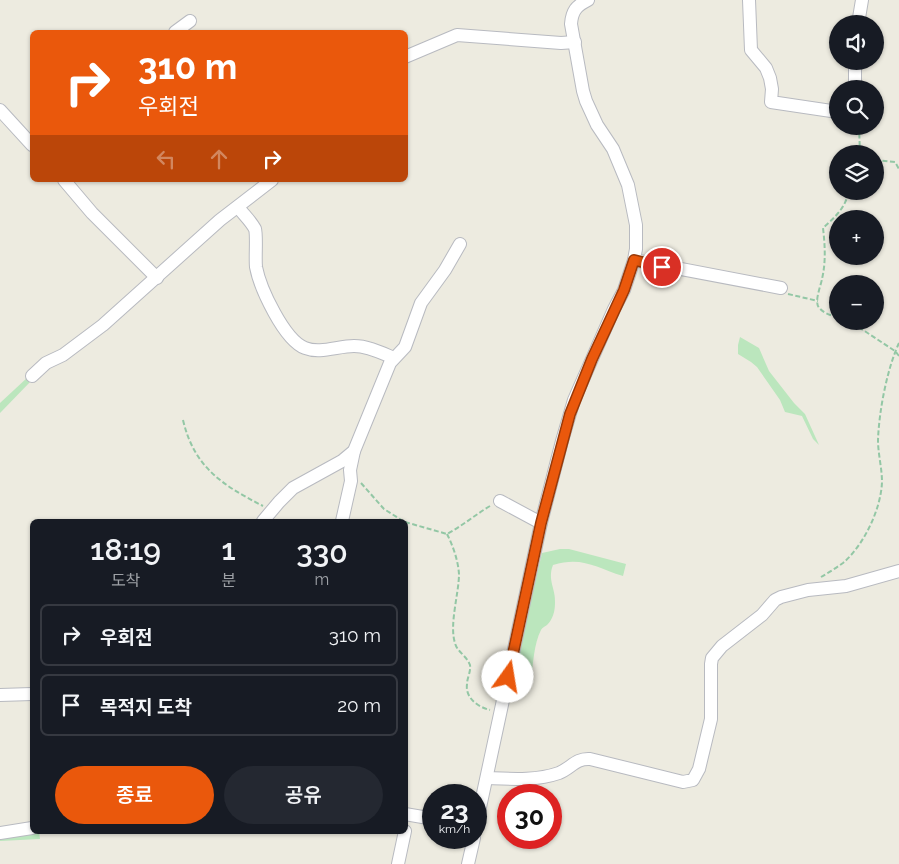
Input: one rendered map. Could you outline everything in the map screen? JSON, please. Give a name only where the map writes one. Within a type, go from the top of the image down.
[{"type":"street","points":[[486,784],[541,523],[574,400],[624,290],[634,260],[636,225],[631,198],[613,148],[597,125],[586,101],[571,24],[573,11],[588,0]]},
{"type":"street","points":[[749,0],[751,50],[766,68],[770,78],[772,89],[771,102],[829,111]]},
{"type":"street","points":[[860,15],[862,0]]},
{"type":"street","points":[[178,30],[190,21]]},
{"type":"street","points":[[408,56],[457,35],[561,43],[575,42]]},
{"type":"street","points":[[0,110],[30,139]]},
{"type":"street","points":[[66,182],[92,213],[157,278]]},
{"type":"street","points":[[32,376],[46,363],[63,355],[103,325],[220,220],[269,182]]},
{"type":"street","points":[[238,207],[255,230],[256,267],[262,287],[294,340],[302,347],[312,350],[357,346],[394,358]]},
{"type":"street","points":[[342,519],[351,481],[350,470],[354,451],[390,363],[405,347],[421,303],[445,270],[460,244]]},
{"type":"street","points":[[634,260],[780,288]]},
{"type":"street","points":[[265,519],[293,488],[354,451]]},
{"type":"street","points":[[500,502],[541,523]]},
{"type":"street","points":[[488,778],[531,779],[544,777],[560,773],[582,758],[683,782],[693,780],[699,769],[710,718],[710,664],[712,658],[722,646],[762,615],[775,600],[781,597],[808,590],[854,584],[899,571]]},
{"type":"street","points":[[0,695],[30,694]]},
{"type":"street","points":[[408,815],[422,817]]},
{"type":"street","points":[[0,833],[30,828]]},
{"type":"street","points":[[398,864],[404,834]]},
{"type":"street","points":[[468,864],[471,849]]},
{"type":"path","points":[[884,161],[895,162],[899,169]]},
{"type":"path","points":[[829,315],[818,306],[826,253],[823,228],[840,211],[847,200]]},
{"type":"path","points":[[780,288],[784,294],[818,301]]},
{"type":"path","points":[[863,330],[895,351],[899,356]]},
{"type":"path","points":[[815,581],[843,563],[853,553],[874,517],[881,494],[882,482],[879,431],[886,386],[895,351],[899,343]]},
{"type":"path","points":[[183,420],[194,449],[212,475],[239,494],[272,510]]},
{"type":"path","points":[[351,481],[361,483],[384,509],[399,519]]},
{"type":"path","points":[[408,523],[447,534],[500,502]]},
{"type":"path","points":[[447,534],[454,549],[459,575],[454,621],[454,642],[467,659],[470,667],[467,690],[478,706],[500,712]]},
{"type":"green space","points":[[740,337],[759,348],[769,371],[805,414],[819,445],[813,439],[802,416],[785,412],[780,400],[757,367],[738,354]]},
{"type":"green space","points":[[28,377],[32,380],[0,413],[0,403]]},
{"type":"green space","points":[[569,549],[626,564],[623,576],[581,562],[553,565],[551,580],[555,598],[554,612],[551,620],[539,635],[534,654],[531,680],[515,691],[510,690],[542,553]]},
{"type":"green space","points":[[30,831],[30,834],[39,834],[40,839],[0,841],[0,836]]},
{"type":"route","points":[[508,677],[541,523],[574,400],[624,290],[634,260],[662,267]]}]
